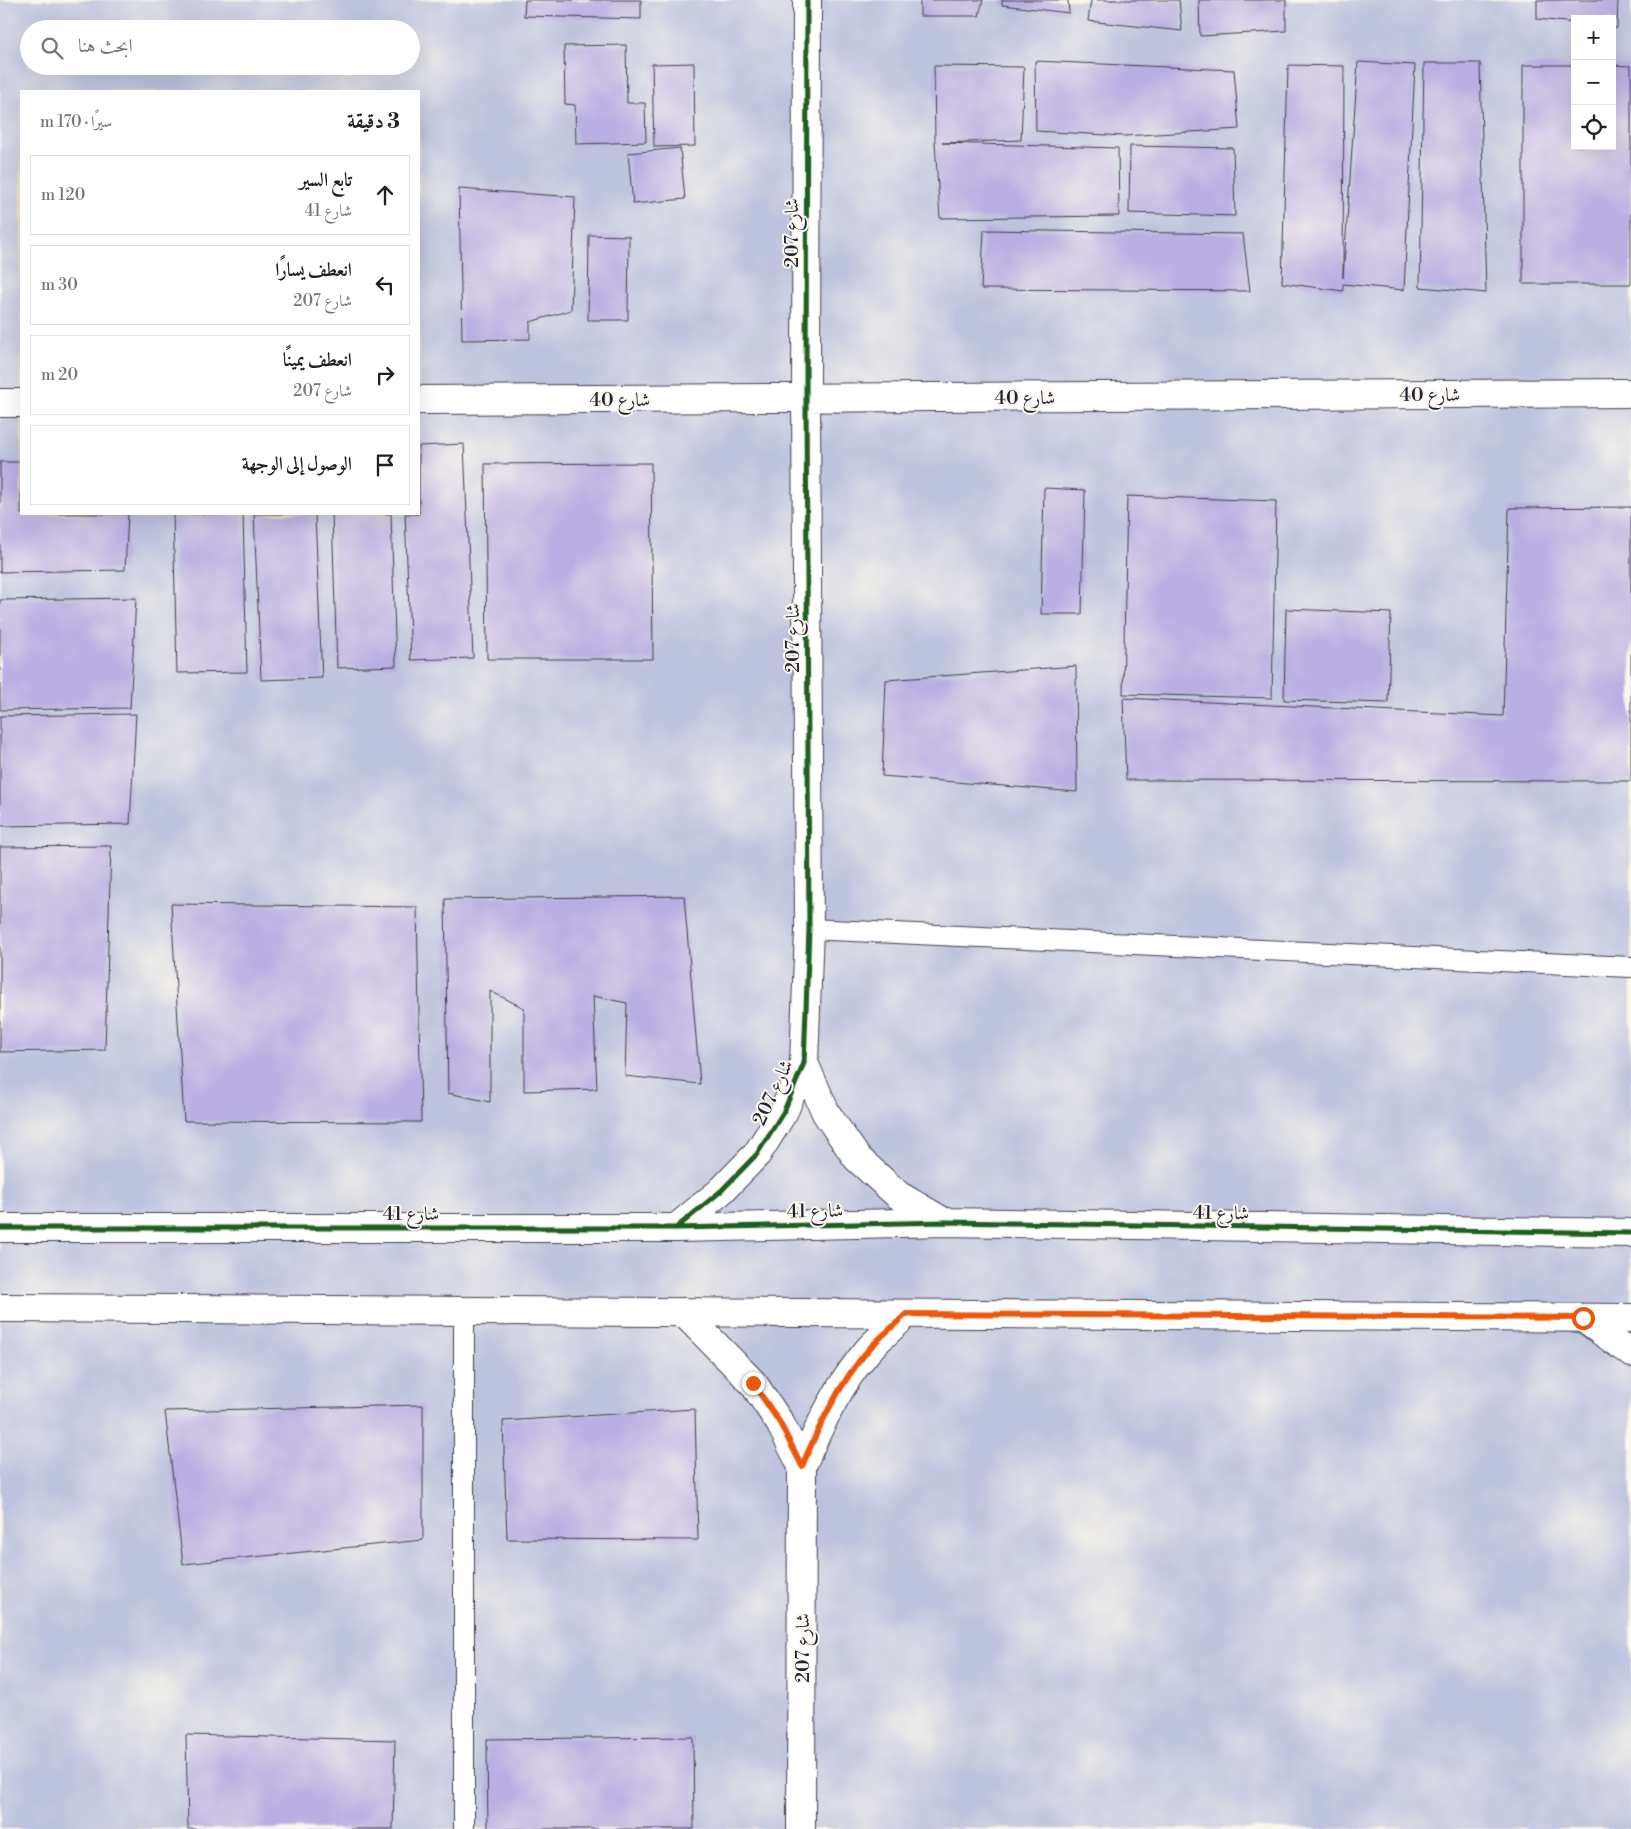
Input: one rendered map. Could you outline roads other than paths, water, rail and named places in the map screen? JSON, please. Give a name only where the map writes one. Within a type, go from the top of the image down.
[{"type":"street","name":"شارع 207","points":[[676,1228],[721,1192],[757,1154],[784,1111],[804,1063],[809,929],[806,398],[807,0]]},
{"type":"street","name":"شارع 40","points":[[420,400],[1631,393]]},
{"type":"street","points":[[0,403],[20,402]]},
{"type":"street","name":"شارع 207","points":[[804,1063],[826,1113],[857,1158],[898,1195],[945,1222]]},
{"type":"street","name":"شارع 41","points":[[0,1228],[676,1228],[945,1222],[1631,1233]]},
{"type":"street","points":[[0,1308],[1631,1318]]},
{"type":"street","name":"شارع 207","points":[[683,1312],[753,1383],[780,1423],[802,1466]]},
{"type":"street","name":"شارع 207","points":[[801,1829],[802,1466],[819,1424],[842,1385],[870,1349],[906,1314]]},
{"type":"street","points":[[1583,1318],[1631,1353]]},
{"type":"lane","points":[[809,929],[1631,967]]},
{"type":"lane","points":[[464,1311],[464,1829]]}]
